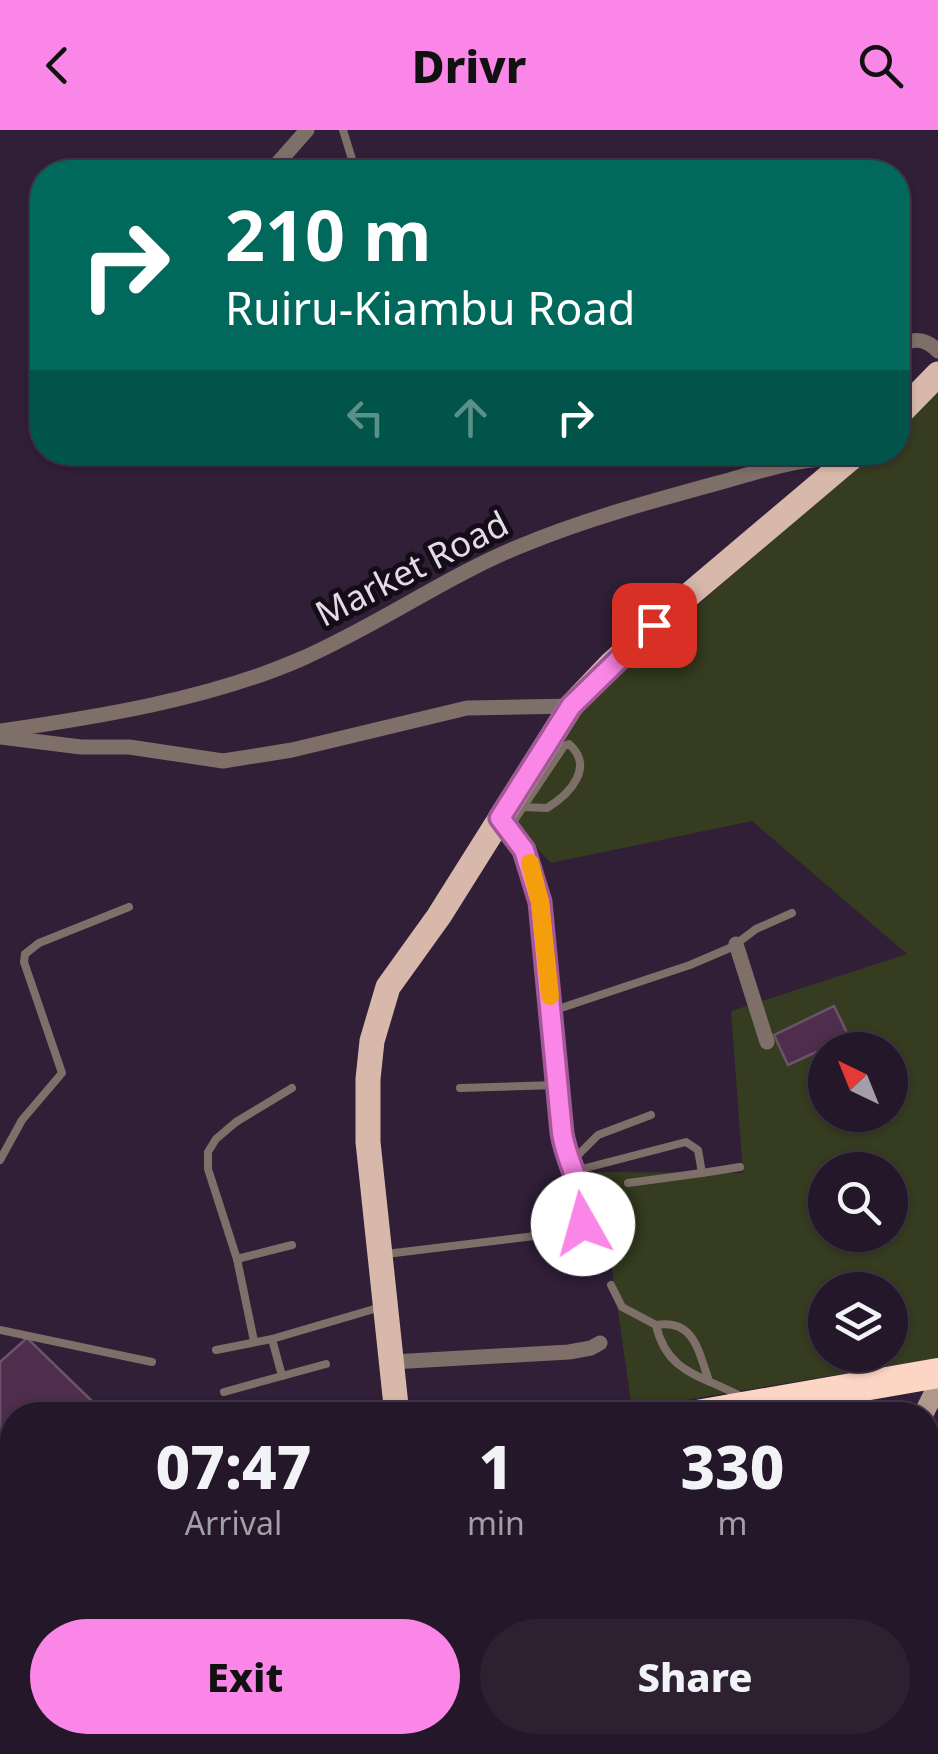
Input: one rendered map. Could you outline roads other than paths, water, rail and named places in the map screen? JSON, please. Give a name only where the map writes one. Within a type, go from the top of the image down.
[{"type":"highway","points":[[767,1402],[938,1373]]},
{"type":"main road","points":[[910,403],[938,374]]},
{"type":"main road","points":[[397,1402],[368,1142],[372,1041],[388,987],[511,818],[571,706],[610,664],[828,465]]},
{"type":"street","points":[[281,160],[307,130]]},
{"type":"street","points":[[910,342],[927,341],[938,351]]},
{"type":"street","name":"Market Road","points":[[0,734],[246,678],[347,637],[521,545],[640,504],[783,465]]},
{"type":"street","points":[[0,734],[81,747],[129,747],[224,761],[292,750],[467,708],[571,706]]},
{"type":"street","points":[[736,944],[767,1042]]},
{"type":"street","points":[[392,1362],[569,1352],[600,1343]]},
{"type":"lane","points":[[343,130],[352,160]]},
{"type":"lane","points":[[564,746],[575,748],[580,756],[575,784],[547,808],[511,818],[564,746]]},
{"type":"lane","points":[[381,1255],[576,1231],[583,1224],[584,1204],[565,1151],[534,878],[511,818]]},
{"type":"lane","points":[[0,1160],[22,1120],[62,1072],[24,954],[39,943],[129,907]]},
{"type":"lane","points":[[552,1012],[690,965],[792,913]]},
{"type":"lane","points":[[460,1088],[557,1085]]},
{"type":"lane","points":[[254,1342],[237,1258],[208,1169],[208,1152],[216,1139],[236,1122],[292,1088]]},
{"type":"lane","points":[[573,1167],[598,1136],[652,1115]]},
{"type":"lane","points":[[573,1167],[686,1142],[698,1150],[702,1173]]},
{"type":"lane","points":[[628,1182],[740,1167]]},
{"type":"lane","points":[[237,1258],[292,1245]]},
{"type":"lane","points":[[612,1285],[622,1306],[656,1325],[678,1325],[688,1331],[708,1378]]},
{"type":"lane","points":[[216,1350],[272,1339],[386,1306]]},
{"type":"lane","points":[[656,1325],[672,1362],[751,1402]]},
{"type":"lane","points":[[0,1330],[152,1362]]},
{"type":"lane","points":[[272,1339],[282,1376]]},
{"type":"lane","points":[[224,1392],[326,1364]]}]
